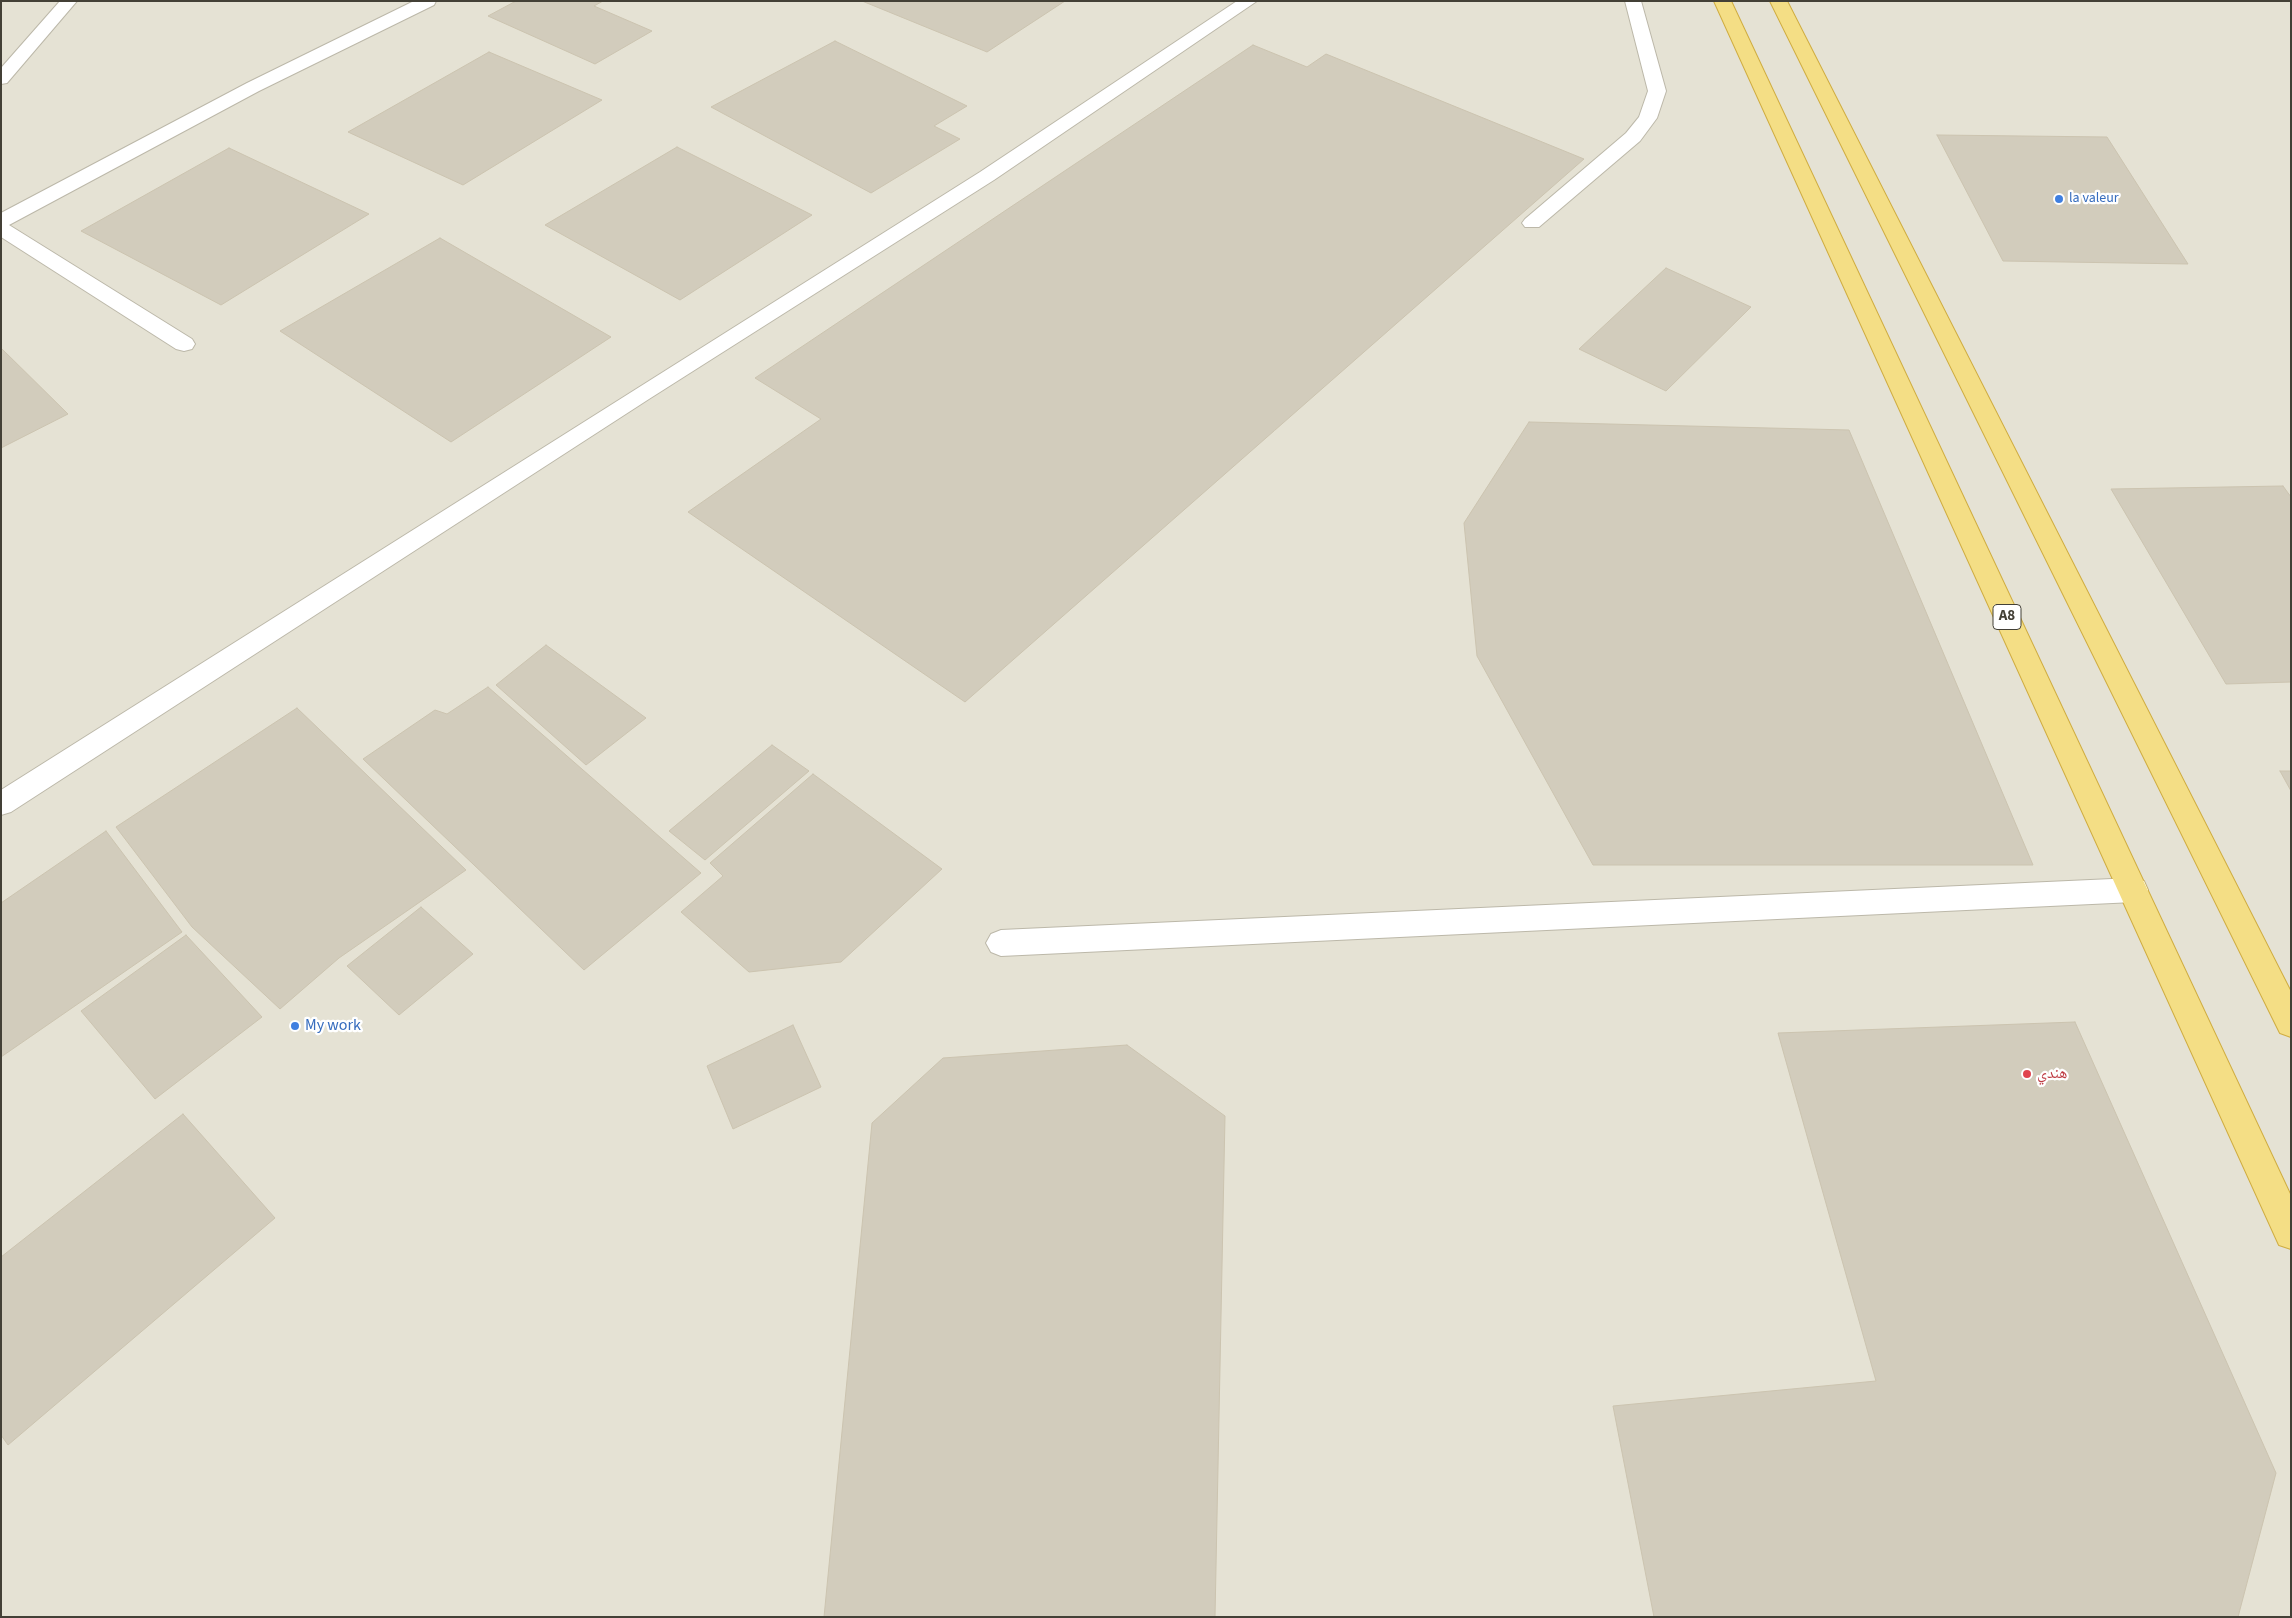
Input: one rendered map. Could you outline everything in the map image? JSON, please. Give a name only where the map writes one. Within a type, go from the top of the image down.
[{"type":"highway","name":"A8","points":[[1722,1],[2291,1233]]},
{"type":"highway","points":[[1778,1],[2291,1023]]},
{"type":"street","points":[[1,79],[70,1]]},
{"type":"street","points":[[1,221],[253,87],[428,1]]},
{"type":"street","points":[[1,804],[616,410],[987,176],[1249,1]]},
{"type":"street","points":[[1532,223],[1633,137],[1648,118],[1656,91],[1634,1]]},
{"type":"street","points":[[1,228],[184,344]]},
{"type":"street","points":[[1000,943],[2134,890]]},
{"type":"shaded area","points":[[1,1],[2291,1],[2291,1617],[1,1617]]},
{"type":"building","points":[[516,1],[603,1],[594,6],[652,31],[595,64],[488,16]]},
{"type":"building","points":[[862,1],[1065,1],[987,52]]},
{"type":"building","points":[[835,41],[967,106],[934,126],[960,139],[871,193],[711,107]]},
{"type":"building","points":[[1253,45],[1307,67],[1326,54],[1584,159],[965,702],[688,512],[821,419],[755,378]]},
{"type":"building","points":[[489,52],[602,100],[463,185],[348,132]]},
{"type":"building","name":"la valeur","points":[[1937,135],[2107,137],[2188,264],[2003,261]]},
{"type":"building","points":[[677,147],[812,215],[680,300],[545,225]]},
{"type":"building","points":[[229,148],[369,214],[221,305],[81,231]]},
{"type":"building","points":[[440,238],[611,337],[451,442],[280,331]]},
{"type":"building","points":[[1666,268],[1751,307],[1666,391],[1579,349]]},
{"type":"building","points":[[1,348],[68,414],[1,448]]},
{"type":"building","points":[[1529,422],[1849,430],[2033,865],[1593,865],[1477,656],[1464,523]]},
{"type":"building","points":[[2283,486],[2291,497],[2291,682],[2226,684],[2111,489]]},
{"type":"building","points":[[546,645],[646,718],[586,765],[496,685]]},
{"type":"building","points":[[488,687],[701,873],[584,970],[363,759],[435,710],[447,714]]},
{"type":"building","points":[[297,708],[466,870],[339,958],[280,1009],[192,927],[116,827]]},
{"type":"building","points":[[772,745],[809,771],[705,860],[669,831]]},
{"type":"building","points":[[2280,771],[2291,771],[2291,791]]},
{"type":"building","points":[[813,774],[942,869],[841,962],[749,972],[681,912],[723,876],[710,863]]},
{"type":"building","points":[[106,831],[182,932],[1,1057],[1,903]]},
{"type":"building","points":[[421,907],[473,954],[399,1015],[347,966]]},
{"type":"building","points":[[186,935],[262,1017],[155,1099],[81,1011]]},
{"type":"building","points":[[2075,1022],[2276,1473],[2238,1617],[1654,1617],[1613,1406],[1876,1381],[1778,1033]]},
{"type":"building","points":[[793,1025],[821,1087],[733,1129],[707,1066]]},
{"type":"building","points":[[1127,1045],[1225,1116],[1215,1617],[824,1617],[872,1123],[943,1058]]},
{"type":"building","points":[[183,1114],[275,1218],[8,1445],[1,1435],[1,1257]]},
{"type":"place","name":"la valeur","points":[[2059,199]]},
{"type":"place","name":"My work","points":[[295,1026]]},
{"type":"place","name":"هندي","points":[[2027,1074]]}]
